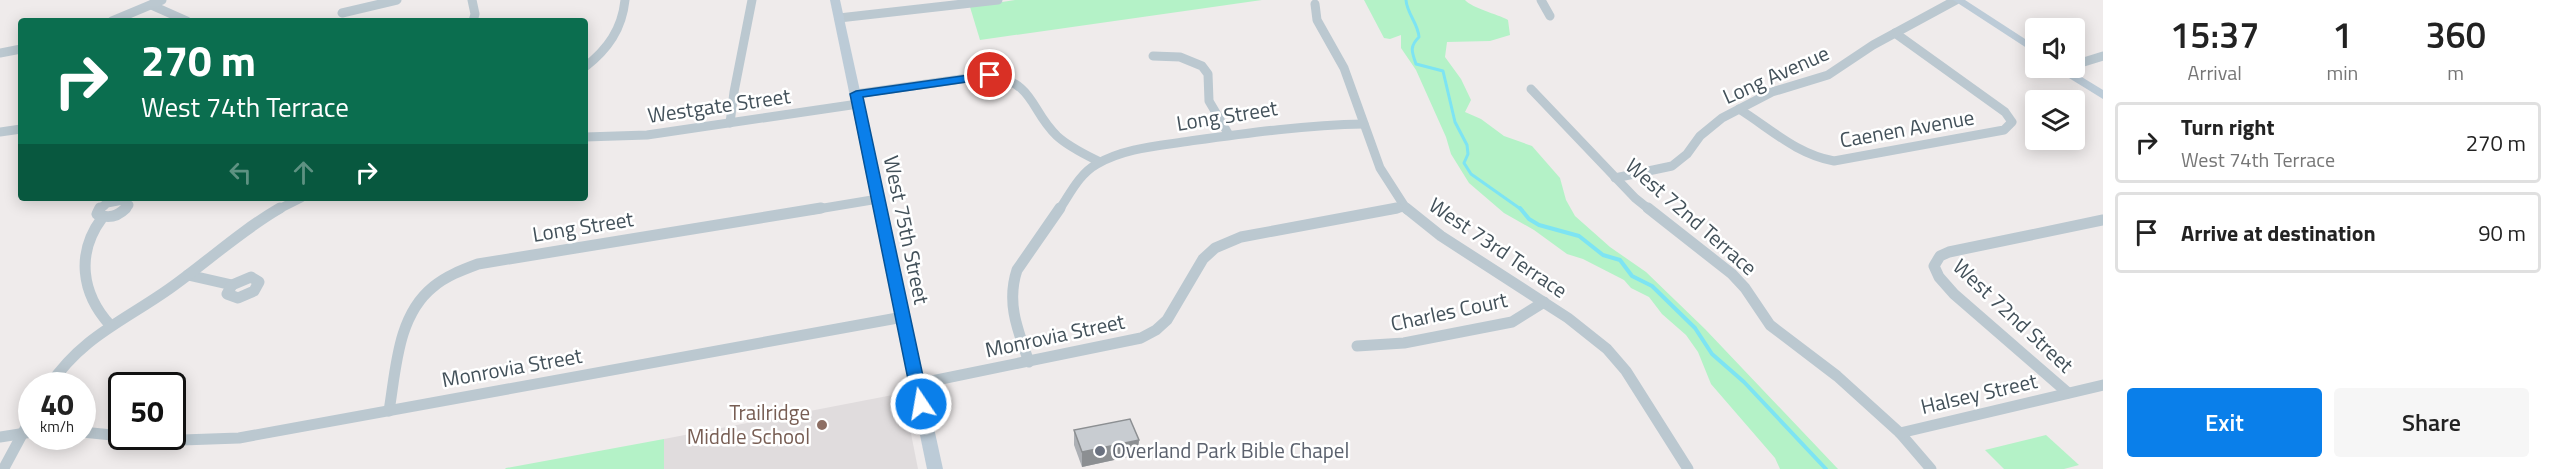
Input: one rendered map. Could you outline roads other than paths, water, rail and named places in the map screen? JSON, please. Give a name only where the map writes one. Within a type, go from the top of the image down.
[{"type":"main road","name":"West 75th Street","points":[[835,0],[935,469]]},
{"type":"main road","points":[[1957,0],[2025,44]]},
{"type":"main road","points":[[2077,78],[2103,95]]},
{"type":"street","points":[[119,18],[162,0]]},
{"type":"street","points":[[342,13],[397,0]]},
{"type":"street","points":[[472,0],[474,18]]},
{"type":"street","points":[[588,64],[615,36],[624,15],[625,0]]},
{"type":"street","points":[[730,123],[734,87],[746,42],[752,0]]},
{"type":"street","points":[[839,18],[998,0]]},
{"type":"street","points":[[1541,0],[1550,16]]},
{"type":"street","name":"Long Avenue","points":[[1615,178],[1672,166],[1687,154],[1710,126],[1739,109],[1772,92],[1828,75],[1861,52],[1957,0]]},
{"type":"street","name":"West 73rd Terrace","points":[[1315,4],[1317,20],[1344,68],[1380,168],[1404,207],[1441,236],[1586,331],[1607,349],[1626,371],[1685,469]]},
{"type":"street","points":[[151,5],[180,18]]},
{"type":"street","name":"Caenen Avenue","points":[[1739,109],[1805,155],[1833,161],[2004,130],[2012,122],[2005,112],[1895,33]]},
{"type":"street","points":[[0,53],[18,50]]},
{"type":"street","points":[[1153,56],[1180,57],[1202,66],[1208,74],[1209,101],[1229,135]]},
{"type":"street","points":[[2085,62],[2103,56]]},
{"type":"street","name":"Westgate Street","points":[[588,138],[621,138],[730,123],[990,75],[1003,76],[1020,84],[1056,135],[1098,161]]},
{"type":"street","name":"West 72nd Terrace","points":[[1532,89],[1635,198],[1723,266],[1745,288],[1770,325],[1819,360],[1900,433],[1931,469]]},
{"type":"street","name":"Long Street","points":[[1098,161],[1133,150],[1283,127],[1364,124]]},
{"type":"street","points":[[0,132],[18,129]]},
{"type":"street","points":[[1029,362],[1012,308],[1011,282],[1084,173],[1098,161]]},
{"type":"street","name":"Long Street","points":[[389,411],[410,313],[429,289],[462,269],[478,264],[878,199]]},
{"type":"street","points":[[59,372],[68,358],[82,345],[110,325],[151,302],[247,226],[294,201]]},
{"type":"street","name":"Monrovia Street","points":[[917,384],[1125,343],[1156,330],[1175,309],[1203,259],[1226,242],[1241,237],[1404,207]]},
{"type":"street","points":[[102,218],[91,229],[85,258],[84,285],[95,310],[110,325]]},
{"type":"street","name":"West 72nd Street","points":[[2068,393],[1946,287],[1938,279],[1934,269],[1935,261],[1941,255],[1949,252],[2103,220]]},
{"type":"street","points":[[188,275],[231,285]]},
{"type":"street","name":"Charles Court","points":[[1357,346],[1404,343],[1512,322],[1544,302]]},
{"type":"street","name":"Monrovia Street","points":[[186,441],[207,441],[275,432],[903,317]]},
{"type":"street","name":"Halsey Street","points":[[1900,433],[2103,385]]},
{"type":"street","points":[[0,437],[18,434]]},
{"type":"street","points":[[4,468],[18,446]]},
{"type":"waterway","points":[[1406,0],[1419,37],[1412,50],[1413,56],[1416,64],[1443,71],[1455,122],[1467,145],[1468,154],[1464,163],[1471,174],[1521,209]]},
{"type":"waterway","points":[[1521,209],[1529,219],[1539,225],[1579,236],[1603,255],[1620,260],[1632,276],[1652,286],[1695,328],[1712,354],[1744,382],[1826,469]]},
{"type":"place","name":"Trailridge Middle School","points":[[822,425]]},
{"type":"place","name":"Overland Park Bible Chapel","points":[[1100,451]]}]
